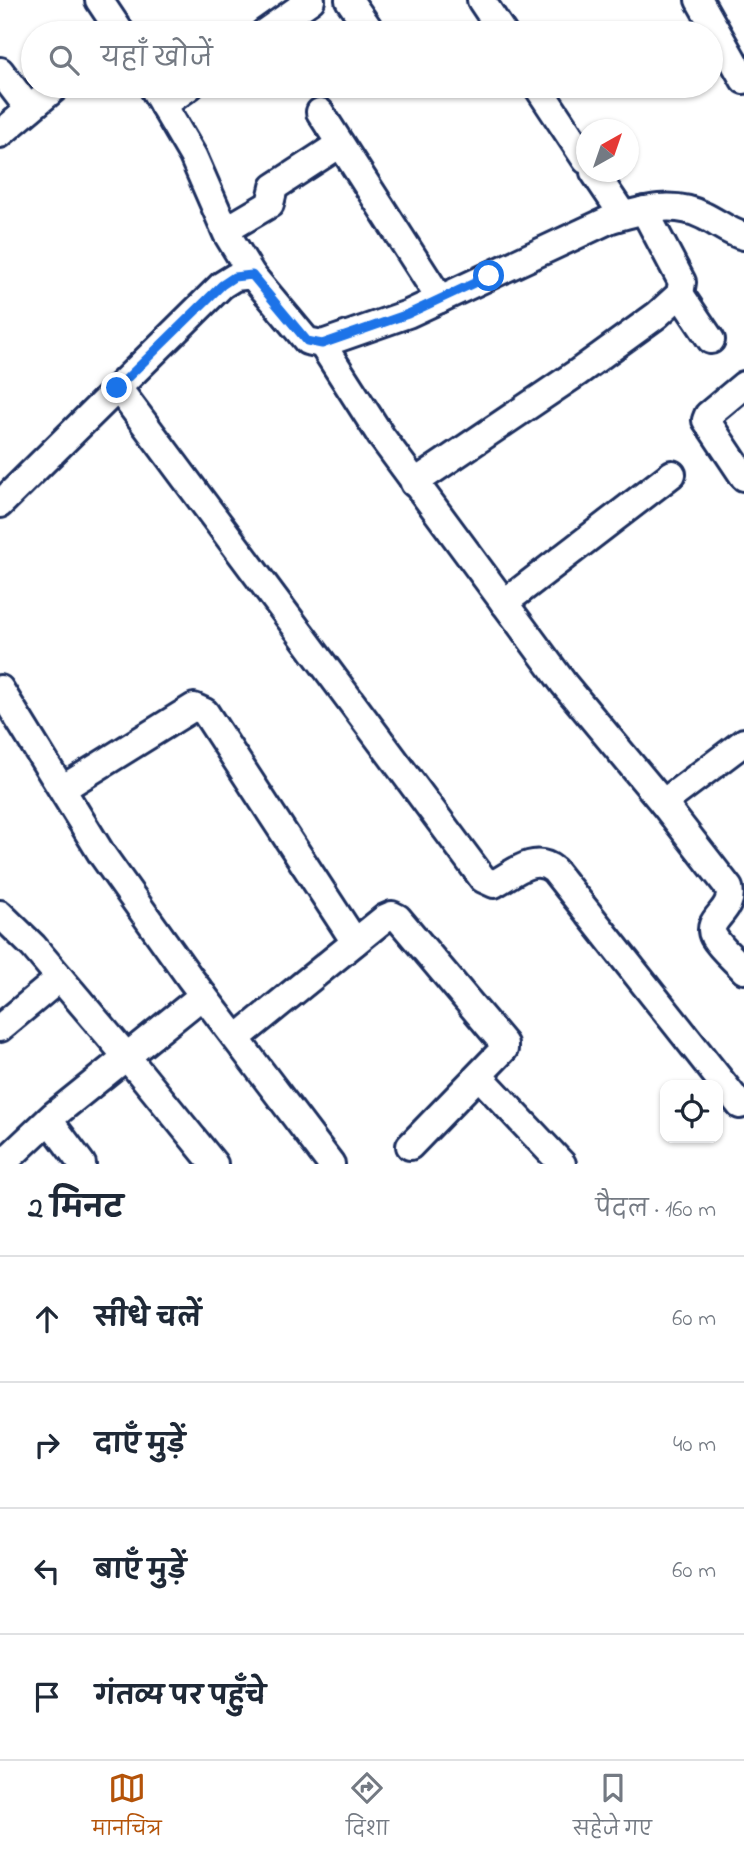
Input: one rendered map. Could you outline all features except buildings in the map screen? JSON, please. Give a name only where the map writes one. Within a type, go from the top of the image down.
[{"type":"street","points":[[99,0],[113,21]]},
{"type":"street","points":[[281,21],[311,0]]},
{"type":"street","points":[[349,0],[364,21]]},
{"type":"street","points":[[481,0],[495,21]]},
{"type":"street","points":[[699,0],[711,21]]},
{"type":"street","points":[[723,42],[744,79]]},
{"type":"street","points":[[0,71],[29,109]]},
{"type":"street","points":[[0,134],[42,98]]},
{"type":"street","points":[[160,98],[193,156],[226,230],[252,275],[307,341],[322,344],[408,314],[611,219],[633,213],[661,207],[685,208],[744,236]]},
{"type":"street","points":[[545,98],[576,145]]},
{"type":"street","points":[[320,112],[440,299]]},
{"type":"street","points":[[226,230],[270,204],[274,187],[340,144]]},
{"type":"street","points":[[414,483],[577,373],[657,315],[680,294],[682,282],[633,213],[604,182]]},
{"type":"street","points":[[0,505],[222,285],[234,277],[252,275]]},
{"type":"street","points":[[680,294],[711,340]]},
{"type":"street","points":[[322,344],[414,483],[564,684],[663,803],[729,888],[731,897],[714,921],[712,930],[714,937],[744,970]]},
{"type":"street","points":[[744,385],[708,415],[706,420],[744,477]]},
{"type":"street","points":[[117,388],[483,879],[494,884],[533,863],[547,864],[554,870],[740,1105]]},
{"type":"street","points":[[504,603],[672,474]]},
{"type":"street","points":[[0,689],[101,853],[203,995],[331,1164]]},
{"type":"street","points":[[62,789],[194,707],[199,708],[205,712],[355,942]]},
{"type":"street","points":[[663,803],[744,742]]},
{"type":"street","points":[[0,915],[33,946],[214,1164]]},
{"type":"street","points":[[237,1038],[385,918],[392,915],[398,918],[503,1044],[503,1054],[411,1146]]},
{"type":"street","points":[[0,1028],[60,978]]},
{"type":"street","points":[[2,1164],[48,1120],[203,995]]},
{"type":"street","points":[[480,1076],[562,1164]]},
{"type":"street","points":[[48,1120],[82,1164]]},
{"type":"route","points":[[117,388],[222,285],[234,277],[252,275],[307,341],[322,344],[408,314],[489,276]]}]
